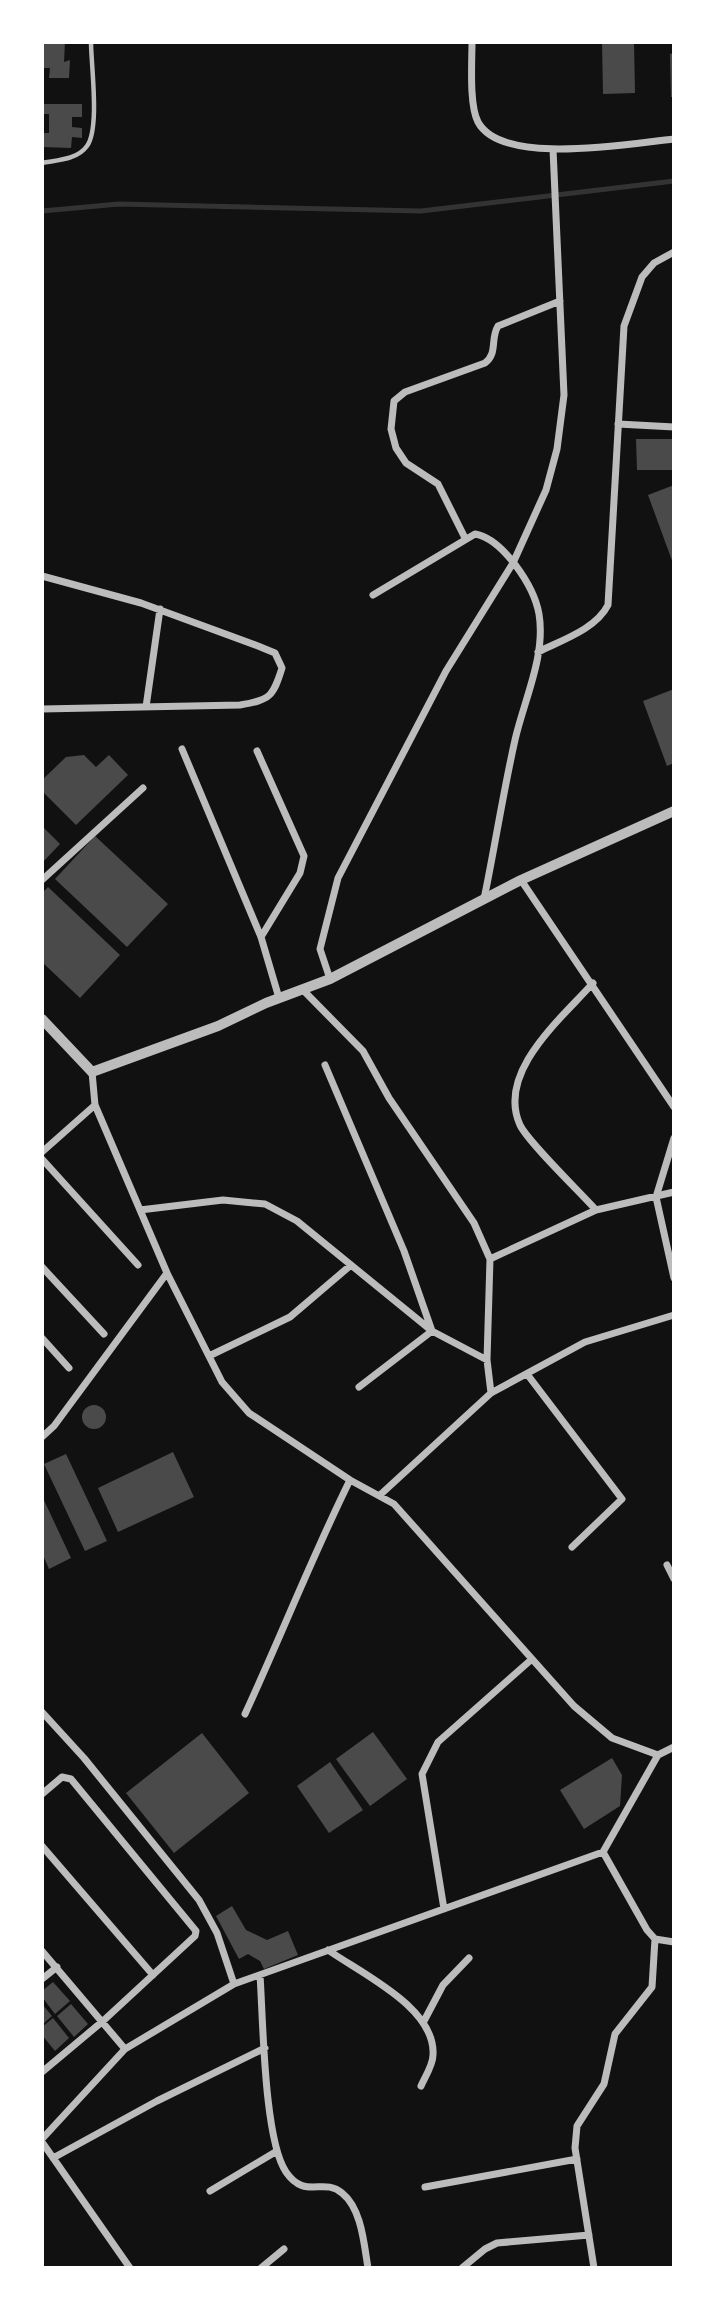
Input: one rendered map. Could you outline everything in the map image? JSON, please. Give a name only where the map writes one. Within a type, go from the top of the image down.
[{"type":"street","points":[[472,42],[477,121],[488,134],[520,148],[553,149],[674,139]]},
{"type":"street","points":[[330,979],[320,949],[338,878],[446,671],[513,563],[546,490],[557,449],[564,394],[553,149]]},
{"type":"street","points":[[538,652],[594,623],[603,615],[608,605],[624,326],[642,277],[654,262],[674,252]]},
{"type":"street","points":[[465,538],[439,484],[406,463],[396,448],[391,429],[394,401],[405,392],[485,363],[493,355],[498,327],[560,301]]},
{"type":"street","points":[[618,424],[674,426]]},
{"type":"street","points":[[373,595],[475,534],[484,536],[513,563],[529,585],[539,615],[538,652],[515,739],[484,899]]},
{"type":"street","points":[[42,576],[159,609],[275,653],[282,668],[275,691],[264,701],[240,705],[42,709]]},
{"type":"street","points":[[146,707],[159,609]]},
{"type":"street","points":[[182,750],[261,937],[279,998]]},
{"type":"street","points":[[257,751],[304,856],[300,873],[261,937]]},
{"type":"street","points":[[42,880],[143,788]]},
{"type":"street","points":[[92,1072],[218,1026],[279,998],[330,979],[521,880],[674,810]]},
{"type":"street","points":[[521,880],[593,983],[674,1107]]},
{"type":"street","points":[[593,983],[523,1068],[514,1100],[520,1126],[596,1210]]},
{"type":"street","points":[[303,990],[363,1051],[389,1098],[474,1223],[490,1259],[487,1360],[491,1393]]},
{"type":"street","points":[[42,1019],[92,1072],[95,1105],[167,1273],[222,1382],[249,1413],[350,1480],[394,1504],[574,1706],[611,1738],[659,1755]]},
{"type":"street","points":[[325,1065],[404,1251],[432,1331]]},
{"type":"street","points":[[42,1152],[95,1105]]},
{"type":"street","points":[[674,1138],[656,1197],[674,1278]]},
{"type":"street","points":[[42,1159],[138,1265]]},
{"type":"street","points":[[490,1259],[596,1210],[674,1192]]},
{"type":"street","points":[[140,1210],[223,1199],[265,1204],[297,1222],[432,1331],[487,1360]]},
{"type":"street","points":[[209,1356],[290,1317],[351,1265]]},
{"type":"street","points":[[42,1267],[104,1334]]},
{"type":"street","points":[[42,1437],[54,1426],[167,1273]]},
{"type":"street","points":[[380,1496],[491,1393],[585,1342],[674,1315]]},
{"type":"street","points":[[359,1387],[432,1331]]},
{"type":"street","points":[[42,1338],[69,1368]]},
{"type":"street","points":[[527,1374],[622,1499],[572,1547]]},
{"type":"street","points":[[245,1714],[285,1629],[312,1556],[350,1480]]},
{"type":"street","points":[[667,1565],[674,1579]]},
{"type":"street","points":[[444,1909],[422,1774],[438,1742],[532,1659]]},
{"type":"street","points":[[42,1712],[84,1758],[199,1900],[217,1933],[234,1984]]},
{"type":"street","points":[[130,2268],[42,2140],[125,2049],[234,1984],[603,1852],[659,1755],[674,1747]]},
{"type":"street","points":[[42,1794],[62,1777],[71,1779],[194,1927],[195,1936],[103,2021],[42,2072]]},
{"type":"street","points":[[42,1846],[153,1975]]},
{"type":"street","points":[[603,1852],[648,1930],[656,1939],[674,1942]]},
{"type":"street","points":[[594,2268],[577,2159],[577,2126],[604,2084],[615,2034],[652,1987],[656,1939]]},
{"type":"street","points":[[328,1950],[412,2008],[424,2021],[434,2057],[421,2086]]},
{"type":"street","points":[[42,1951],[125,2049]]},
{"type":"street","points":[[424,2021],[443,1985],[470,1958]]},
{"type":"street","points":[[42,1979],[57,1966]]},
{"type":"street","points":[[260,1975],[277,2151],[284,2170],[297,2185],[307,2189],[330,2188],[342,2192],[360,2224],[368,2268]]},
{"type":"street","points":[[53,2158],[157,2101],[265,2048]]},
{"type":"street","points":[[210,2191],[277,2151]]},
{"type":"street","points":[[425,2187],[577,2159]]},
{"type":"street","points":[[462,2268],[471,2265],[485,2249],[497,2243],[589,2235]]},
{"type":"street","points":[[261,2268],[284,2249]]},
{"type":"lane","points":[[42,163],[71,158],[88,146],[93,124],[91,42]]},
{"type":"building","points":[[42,42],[65,42],[64,62],[70,60],[69,78],[49,78],[50,68],[42,68]]},
{"type":"building","points":[[602,42],[634,42],[635,93],[603,94]]},
{"type":"building","points":[[674,53],[674,97],[671,97],[670,54]]},
{"type":"building","points":[[42,104],[82,104],[82,117],[72,117],[72,127],[82,128],[82,138],[72,137],[71,148],[42,147],[42,133],[49,133],[49,114],[42,114]]},
{"type":"building","points":[[636,439],[674,439],[674,470],[637,470]]},
{"type":"building","points":[[674,485],[674,566],[648,495]]},
{"type":"building","points":[[674,689],[674,763],[667,766],[643,701]]},
{"type":"building","points":[[84,755],[96,767],[109,755],[128,775],[76,825],[42,791],[42,780],[66,757]]},
{"type":"building","points":[[42,826],[60,844],[42,863]]},
{"type":"building","points":[[95,836],[168,904],[127,947],[55,879]]},
{"type":"building","points":[[48,887],[120,955],[80,998],[42,962],[42,893]]},
{"type":"building","points":[[94,1405],[105,1412],[106,1417],[99,1428],[94,1429],[83,1422],[82,1417],[89,1406]]},
{"type":"building","points":[[173,1452],[194,1497],[118,1532],[98,1488]]},
{"type":"building","points":[[66,1454],[107,1541],[85,1551],[44,1464]]},
{"type":"building","points":[[42,1496],[71,1558],[49,1569],[42,1553]]},
{"type":"building","points":[[373,1732],[407,1779],[370,1806],[336,1759]]},
{"type":"building","points":[[202,1733],[249,1793],[174,1853],[126,1793]]},
{"type":"building","points":[[612,1758],[622,1775],[620,1806],[584,1829],[560,1790]]},
{"type":"building","points":[[330,1762],[363,1810],[329,1833],[297,1786]]},
{"type":"building","points":[[232,1906],[246,1930],[267,1940],[288,1931],[298,1955],[264,1969],[260,1961],[248,1954],[239,1959],[216,1916]]},
{"type":"building","points":[[53,1982],[70,2001],[55,2014],[42,1997],[42,1991]]},
{"type":"building","points":[[42,2004],[52,2016],[42,2025]]},
{"type":"building","points":[[71,2004],[88,2024],[74,2037],[57,2016]]},
{"type":"building","points":[[53,2018],[69,2038],[55,2051],[42,2035],[42,2027]]},
{"type":"waterway","points":[[42,211],[119,204],[421,211],[674,181]]}]
